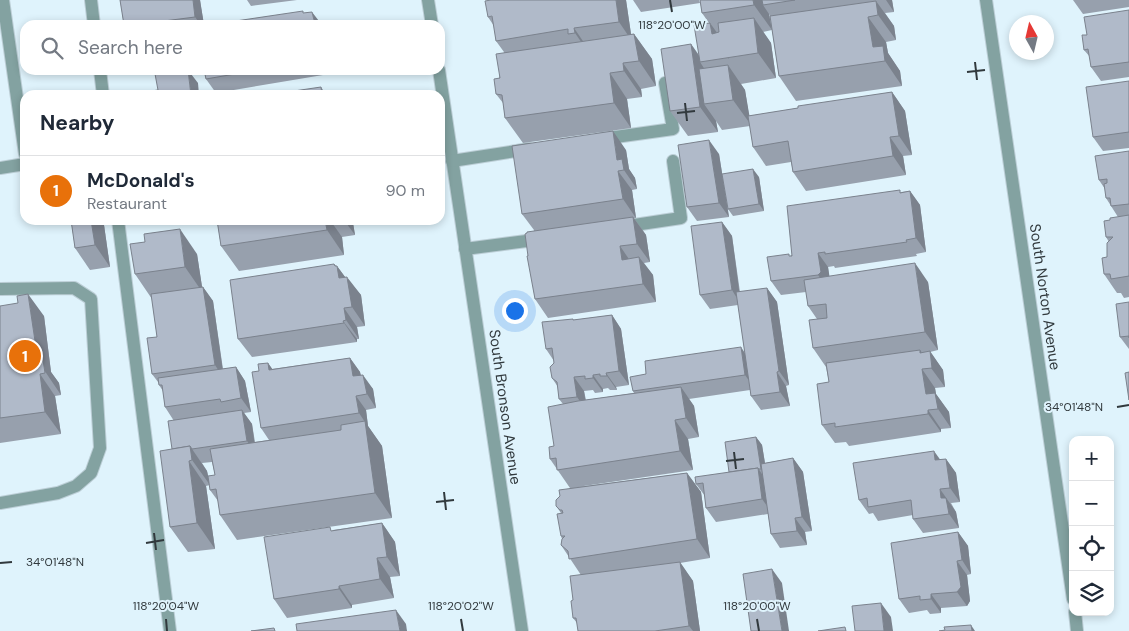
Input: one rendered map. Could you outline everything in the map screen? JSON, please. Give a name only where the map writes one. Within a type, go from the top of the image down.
[{"type":"street","points":[[3,0],[20,119]]},
{"type":"street","points":[[91,0],[93,20]]},
{"type":"street","points":[[428,0],[431,20]]},
{"type":"street","name":"South Norton Avenue","points":[[986,0],[1069,571]]},
{"type":"street","points":[[101,75],[102,90]]},
{"type":"street","name":"South Bronson Avenue","points":[[440,75],[442,90]]},
{"type":"street","points":[[586,141],[673,129],[665,83]]},
{"type":"street","name":"South Bronson Avenue","points":[[445,112],[522,631]]},
{"type":"street","points":[[452,161],[538,148]]},
{"type":"street","points":[[607,229],[681,218],[673,161]]},
{"type":"street","points":[[0,168],[20,165]]},
{"type":"street","points":[[119,225],[170,631]]},
{"type":"street","points":[[465,249],[551,237]]},
{"type":"street","points":[[0,289],[74,288],[91,300],[100,448],[91,473],[76,486],[58,493],[0,503]]},
{"type":"street","points":[[1075,616],[1077,631]]},
{"type":"building","points":[[120,0],[193,0],[195,17],[172,20],[123,20]]},
{"type":"building","points":[[616,0],[619,22],[574,28],[575,33],[568,34],[568,29],[496,41],[492,16],[488,17],[485,1]]},
{"type":"building","points":[[700,0],[753,0],[754,5],[702,13]]},
{"type":"building","points":[[762,0],[795,0],[763,5]]},
{"type":"building","points":[[876,1],[878,15],[868,17],[873,47],[883,46],[885,61],[779,76],[770,16]]},
{"type":"building","points":[[1129,10],[1129,62],[1091,67],[1088,49],[1084,50],[1082,35],[1087,35],[1084,17]]},
{"type":"building","points":[[303,11],[303,13],[312,12],[314,20],[243,20]]},
{"type":"building","points":[[754,18],[758,53],[700,62],[694,25],[710,23],[712,34],[719,32],[718,23]]},
{"type":"building","points":[[634,34],[639,61],[623,63],[624,71],[610,73],[614,103],[505,118],[502,95],[496,94],[494,79],[500,78],[496,54]]},
{"type":"building","points":[[691,44],[700,107],[670,111],[661,49]]},
{"type":"building","points":[[728,65],[733,100],[704,104],[699,69]]},
{"type":"building","points":[[155,75],[189,75],[190,90],[158,90]]},
{"type":"building","points":[[205,75],[229,75],[206,79]]},
{"type":"building","points":[[1129,81],[1129,132],[1093,137],[1086,87]]},
{"type":"building","points":[[321,87],[321,90],[301,90]]},
{"type":"building","points":[[892,92],[899,136],[890,137],[893,156],[793,172],[788,141],[753,147],[748,116],[798,108],[798,106]]},
{"type":"building","points":[[613,131],[617,160],[622,159],[624,170],[618,171],[623,199],[522,214],[512,146]]},
{"type":"building","points":[[709,140],[719,203],[687,207],[678,145]]},
{"type":"building","points":[[1129,151],[1129,204],[1111,206],[1110,198],[1106,198],[1104,184],[1107,183],[1107,179],[1099,180],[1095,156]]},
{"type":"building","points":[[753,169],[759,204],[728,209],[722,174]]},
{"type":"building","points":[[900,190],[900,193],[910,191],[916,238],[906,240],[907,242],[825,254],[825,252],[818,253],[821,272],[818,275],[771,281],[767,257],[789,254],[789,256],[792,256],[787,206]]},
{"type":"building","points":[[1129,215],[1129,276],[1111,279],[1110,274],[1104,274],[1102,258],[1107,257],[1107,243],[1113,237],[1106,237],[1104,221],[1110,220],[1110,218]]},
{"type":"building","points":[[633,217],[637,244],[620,246],[622,260],[639,257],[643,284],[535,299],[527,256],[525,234],[527,232]]},
{"type":"building","points":[[722,222],[732,290],[700,295],[691,226]]},
{"type":"building","points":[[72,225],[92,225],[95,245],[75,248]]},
{"type":"building","points":[[218,225],[326,225],[327,230],[221,246]]},
{"type":"building","points":[[180,229],[185,267],[135,274],[130,244],[145,242],[144,234]]},
{"type":"building","points":[[915,263],[925,332],[813,348],[809,320],[827,318],[826,304],[808,306],[804,280]]},
{"type":"building","points":[[334,264],[337,266],[339,278],[347,277],[352,307],[344,308],[346,320],[343,321],[344,323],[238,339],[230,280]]},
{"type":"building","points":[[203,287],[215,365],[152,374],[147,338],[157,337],[151,294]]},
{"type":"building","points":[[767,288],[779,371],[777,372],[780,392],[751,396],[736,292]]},
{"type":"building","points":[[28,294],[38,361],[43,360],[45,373],[40,374],[45,412],[0,418],[0,306],[18,303],[17,296]]},
{"type":"building","points":[[1129,302],[1129,336],[1120,337],[1116,304]]},
{"type":"building","points":[[612,315],[619,371],[606,373],[607,376],[593,375],[593,378],[585,379],[585,376],[574,377],[577,397],[559,399],[557,382],[552,378],[550,367],[554,363],[552,348],[546,349],[542,322]]},
{"type":"building","points":[[741,347],[745,375],[633,391],[630,377],[646,374],[645,361]]},
{"type":"building","points":[[920,350],[920,353],[930,351],[932,368],[922,369],[926,394],[935,393],[938,409],[928,410],[928,414],[835,427],[835,423],[822,425],[817,384],[829,382],[826,363]]},
{"type":"building","points":[[350,358],[353,376],[363,375],[367,394],[356,396],[359,413],[261,428],[252,372],[259,371],[258,364],[268,363],[269,370]]},
{"type":"building","points":[[236,367],[241,398],[221,402],[220,399],[165,407],[162,385],[159,385],[158,378]]},
{"type":"building","points":[[1129,372],[1129,400],[1125,373]]},
{"type":"building","points":[[681,387],[686,418],[675,420],[680,451],[557,470],[556,458],[550,459],[549,447],[554,446],[548,407]]},
{"type":"building","points":[[242,410],[247,441],[192,449],[190,446],[172,449],[168,421]]},
{"type":"building","points":[[365,421],[375,493],[220,515],[216,489],[210,490],[208,476],[215,475],[210,449],[341,430],[341,425]]},
{"type":"building","points":[[756,437],[761,469],[729,472],[725,442]]},
{"type":"building","points":[[190,446],[192,460],[189,461],[197,523],[170,527],[160,451]]},
{"type":"building","points":[[934,451],[935,460],[946,459],[950,488],[940,489],[941,498],[946,498],[949,514],[913,519],[911,500],[868,507],[867,498],[859,500],[853,463]]},
{"type":"building","points":[[793,458],[802,517],[795,518],[797,531],[771,534],[761,464]]},
{"type":"building","points":[[758,468],[762,499],[706,508],[703,483],[696,484],[695,477]]},
{"type":"building","points":[[687,473],[697,539],[569,559],[568,551],[561,545],[562,539],[565,536],[561,536],[557,514],[563,513],[556,506],[556,500],[560,496],[559,490]]},
{"type":"building","points":[[382,523],[387,557],[377,558],[380,579],[339,586],[339,589],[274,599],[264,537],[330,527],[331,531]]},
{"type":"building","points":[[958,532],[962,560],[957,561],[961,587],[957,592],[931,594],[931,599],[920,600],[920,596],[899,599],[891,543]]},
{"type":"building","points":[[680,562],[689,626],[655,631],[578,631],[576,618],[573,618],[570,576]]},
{"type":"building","points":[[772,569],[782,631],[751,631],[743,574]]},
{"type":"building","points":[[881,603],[884,631],[855,631],[852,606]]},
{"type":"building","points":[[396,610],[400,631],[297,631],[296,624]]},
{"type":"building","points":[[971,625],[972,631],[939,631],[945,630],[944,627]]},
{"type":"building","points":[[845,627],[846,631],[818,631]]},
{"type":"building","points":[[274,628],[275,631],[251,631]]},
{"type":"place","name":"McDonald's","points":[[25,356]]}]
